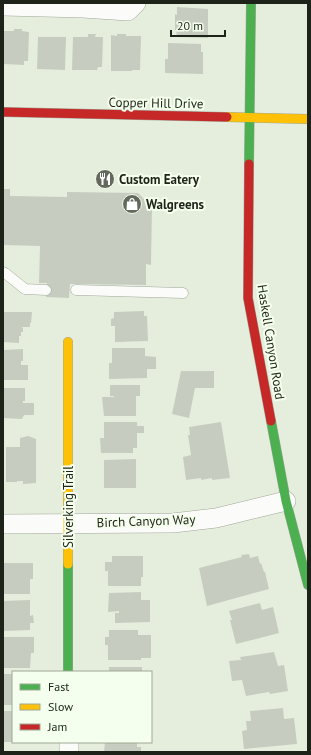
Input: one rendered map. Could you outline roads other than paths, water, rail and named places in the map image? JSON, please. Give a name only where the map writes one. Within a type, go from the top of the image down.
[{"type":"street","name":"Haskell Canyon Road","points":[[251,3],[248,298],[286,501],[308,585]]},
{"type":"street","points":[[3,6],[83,8],[132,7]]},
{"type":"street","name":"Copper Hill Drive","points":[[3,112],[308,119]]},
{"type":"street","name":"Silverking Trail","points":[[68,342],[68,671]]},
{"type":"street","name":"Birch Canyon Way","points":[[3,524],[173,523],[216,518],[286,501]]},
{"type":"lane","points":[[3,272],[25,289],[46,290]]},
{"type":"lane","points":[[76,290],[183,293]]},
{"type":"place","name":"Custom Eatery","points":[[105,179]]},
{"type":"place","name":"Walgreens","points":[[132,204]]}]
